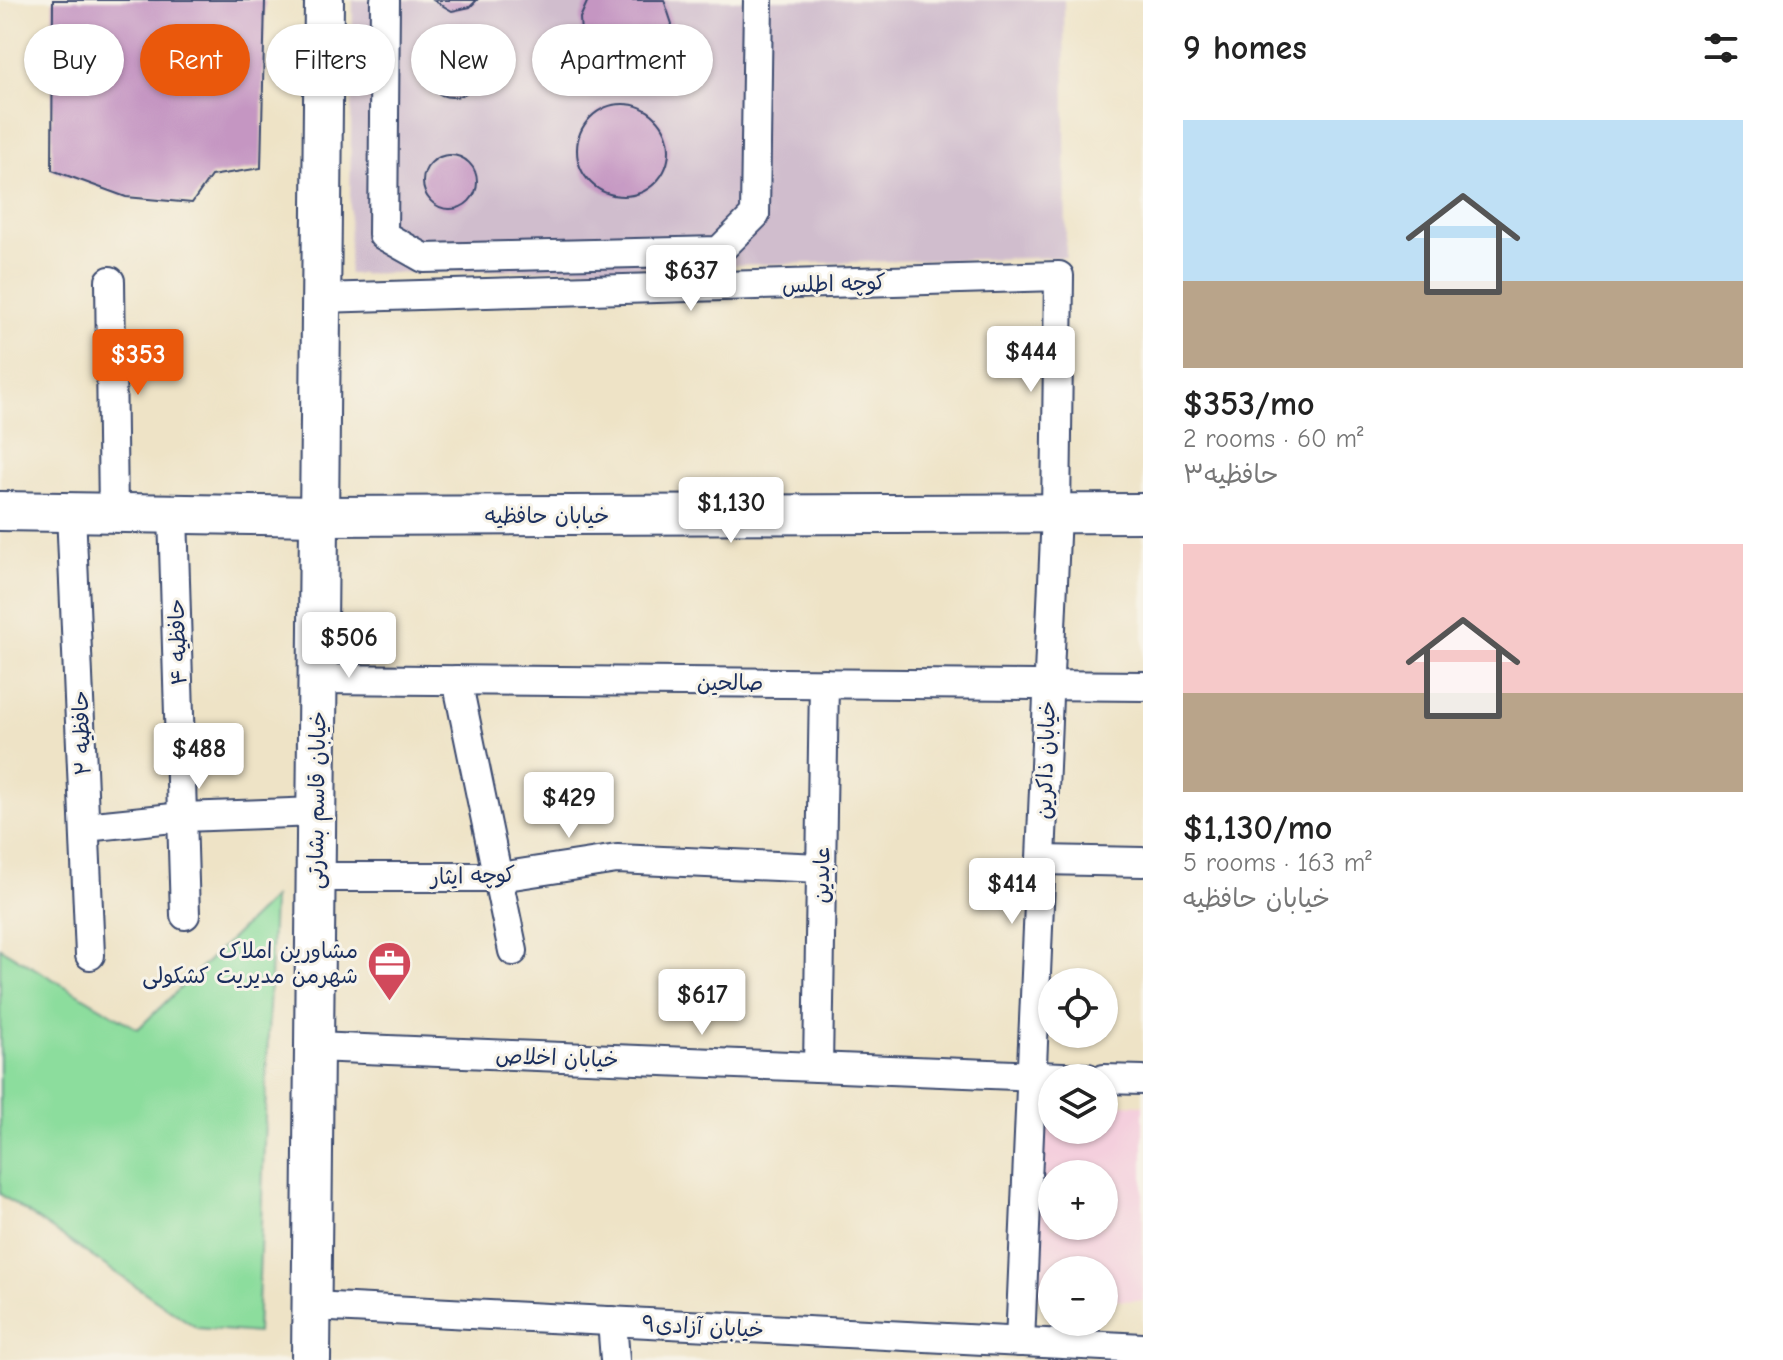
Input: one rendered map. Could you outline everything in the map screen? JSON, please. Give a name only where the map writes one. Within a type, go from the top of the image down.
[{"type":"street","name":"خیابان قاسم بشارتی","points":[[311,1360],[324,0]]},
{"type":"street","points":[[385,0],[383,235],[424,258],[719,251],[755,215],[758,0]]},
{"type":"street","name":"کوچه اطلس","points":[[321,298],[1059,276]]},
{"type":"street","name":"خیابان ذاکرین","points":[[1020,1342],[1056,513],[1059,276]]},
{"type":"street","points":[[110,281],[113,513]]},
{"type":"street","name":"خیابان حافظیه","points":[[0,511],[319,516],[1143,513]]},
{"type":"street","name":"حافظیه ۲","points":[[71,512],[90,955]]},
{"type":"street","name":"حافظیه ۴","points":[[173,514],[185,915]]},
{"type":"street","name":"صالحین","points":[[318,679],[1143,686]]},
{"type":"street","points":[[457,680],[513,951]]},
{"type":"street","name":"عابدین","points":[[818,1067],[824,683]]},
{"type":"street","points":[[85,827],[183,817],[316,812]]},
{"type":"street","name":"کوچه ایثار","points":[[316,877],[500,877],[617,859],[821,868]]},
{"type":"street","points":[[1041,860],[1143,862]]},
{"type":"street","name":"خیابان اخلاص","points":[[314,1047],[1038,1076]]},
{"type":"street","points":[[1118,1079],[1143,1080]]},
{"type":"street","name":"خیابان آزادی۹","points":[[312,1306],[1143,1348]]},
{"type":"street","points":[[612,1321],[615,1360]]},
{"type":"shaded area","points":[[353,0],[1064,0],[1066,257],[349,274],[352,96],[395,96],[395,24],[353,24]]},
{"type":"shaded area","points":[[1118,1104],[1143,1105],[1143,1301],[1118,1300],[1118,1256],[1038,1256],[1038,1296],[1027,1296],[1038,1161],[1038,1240],[1118,1240],[1118,1160],[1038,1160],[1039,1144],[1118,1144]]},
{"type":"green space","points":[[273,898],[257,1333],[197,1328],[0,1194],[0,948],[138,1029]]},
{"type":"building","points":[[53,0],[265,0],[261,168],[211,176],[192,203],[126,197],[52,170],[52,96],[124,96],[124,24],[53,24]]},
{"type":"building","points":[[433,0],[477,0],[470,7],[452,11]]},
{"type":"building","points":[[588,0],[664,0],[672,24],[580,24]]},
{"type":"building","points":[[623,104],[640,108],[655,118],[665,133],[669,150],[665,167],[655,182],[640,192],[623,196],[606,192],[591,182],[581,167],[577,150],[581,133],[591,118],[606,108]]},
{"type":"building","points":[[450,155],[469,163],[477,182],[469,201],[450,209],[431,201],[423,182],[431,163]]},
{"type":"place","name":"مشاورین املاک شهرمن مدیریت کشکولی","points":[[389,1002]]}]
